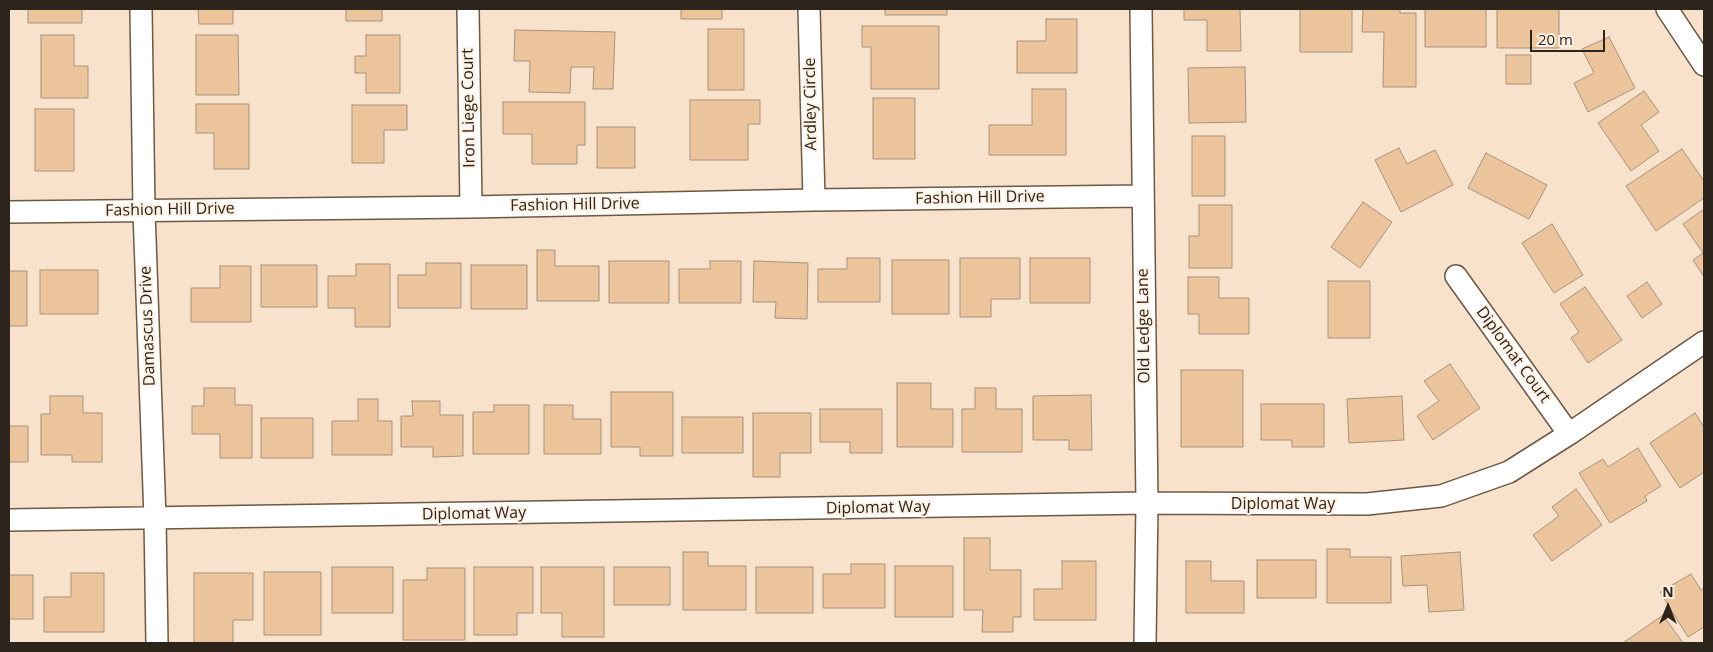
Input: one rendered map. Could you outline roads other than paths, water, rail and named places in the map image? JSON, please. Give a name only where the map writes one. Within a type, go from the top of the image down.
[{"type":"street","name":"Damascus Drive","points":[[141,9],[144,211],[155,518],[157,643]]},
{"type":"street","name":"Iron Liege Court","points":[[468,9],[471,207]]},
{"type":"street","name":"Ardley Circle","points":[[809,9],[814,200]]},
{"type":"street","name":"Old Ledge Lane","points":[[1140,9],[1147,504],[1145,643]]},
{"type":"street","points":[[1667,9],[1704,65]]},
{"type":"street","name":"Fashion Hill Drive","points":[[9,212],[471,207],[1142,196]]},
{"type":"street","name":"Diplomat Court","points":[[1456,276],[1570,434]]},
{"type":"street","name":"Diplomat Way","points":[[9,520],[1147,504],[1367,504],[1441,496],[1509,472],[1570,434],[1704,342]]}]
